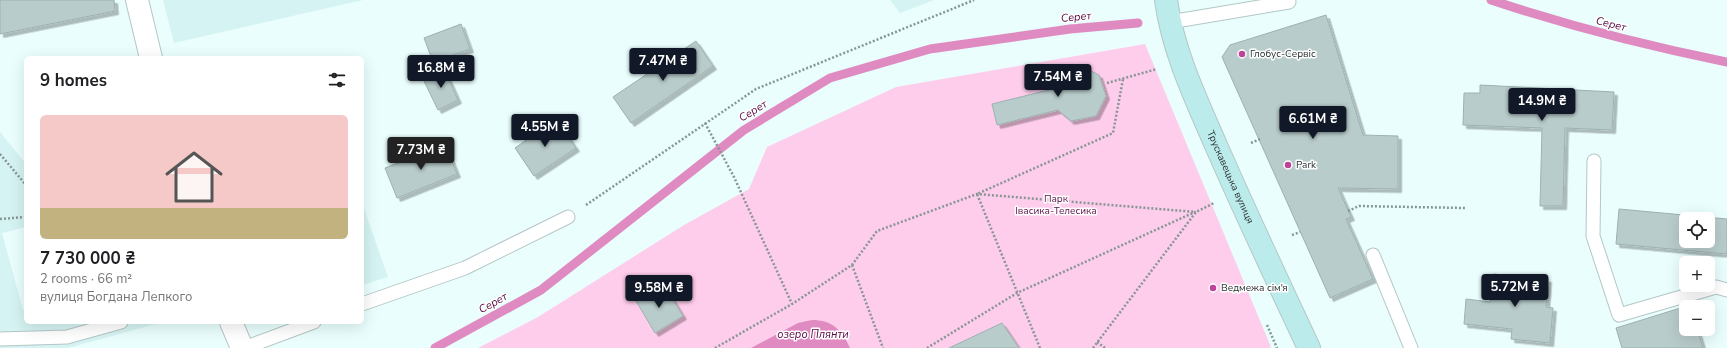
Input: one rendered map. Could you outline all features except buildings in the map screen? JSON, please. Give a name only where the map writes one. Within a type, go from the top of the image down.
[{"type":"main road","name":"Трускавецька вулиця","points":[[1169,17],[1192,90],[1236,193],[1309,348]]},
{"type":"street","points":[[137,0],[151,56]]},
{"type":"street","points":[[232,324],[243,348]]},
{"type":"lane","points":[[1169,17],[1288,2],[1288,0]]},
{"type":"lane","points":[[1594,160],[1593,236],[1619,315],[1716,287],[1727,290]]},
{"type":"lane","points":[[364,303],[465,268],[568,217]]},
{"type":"lane","points":[[1373,255],[1411,348]]},
{"type":"lane","points":[[0,339],[66,337],[114,324]]},
{"type":"lane","points":[[243,348],[309,324]]},
{"type":"path","points":[[568,217],[756,89],[974,0]]},
{"type":"path","points":[[1107,83],[1161,68]]},
{"type":"path","points":[[715,348],[792,304],[852,265],[877,231],[976,194],[1113,133],[1123,79]]},
{"type":"path","points":[[1306,119],[1324,111]]},
{"type":"path","points":[[705,124],[734,177],[792,304]]},
{"type":"path","points":[[1251,143],[1260,139]]},
{"type":"path","points":[[0,154],[24,183]]},
{"type":"path","points":[[976,194],[1196,212]]},
{"type":"path","points":[[976,194],[1040,348]]},
{"type":"path","points":[[927,348],[1017,293],[1217,202]]},
{"type":"path","points":[[1348,211],[1359,206],[1465,208]]},
{"type":"path","points":[[1092,348],[1196,212]]},
{"type":"path","points":[[0,220],[24,217]]},
{"type":"path","points":[[1292,235],[1300,232]]},
{"type":"path","points":[[852,265],[883,348]]},
{"type":"path","points":[[1097,342],[1105,348]]},
{"type":"shaded area","points":[[163,0],[363,0],[174,43]]},
{"type":"shaded area","points":[[890,0],[934,0],[900,13]]},
{"type":"shaded area","points":[[0,132],[24,162],[24,228],[2,233],[24,310],[24,324],[156,324],[68,348],[0,348]]},
{"type":"shaded area","points":[[364,209],[388,277],[364,284]]},
{"type":"green space","name":"Парк Івасика-Телесика","points":[[1145,44],[1271,347],[1269,348],[478,348],[538,317],[684,225],[749,189],[767,147],[896,87]]},
{"type":"water","name":"озеро Плянти","points":[[819,320],[836,327],[844,336],[850,348],[751,348],[798,323]]},
{"type":"waterway","name":"Серет","points":[[1491,0],[1608,35],[1727,62]]},
{"type":"waterway","name":"Серет","points":[[435,348],[541,290],[744,130],[830,78],[930,49],[1070,29],[1138,23]]},
{"type":"place","name":"Глобус-Сервіс","points":[[1242,54]]},
{"type":"place","name":"Park","points":[[1288,165]]},
{"type":"place","name":"Ведмежа сім'я","points":[[1213,288]]}]
